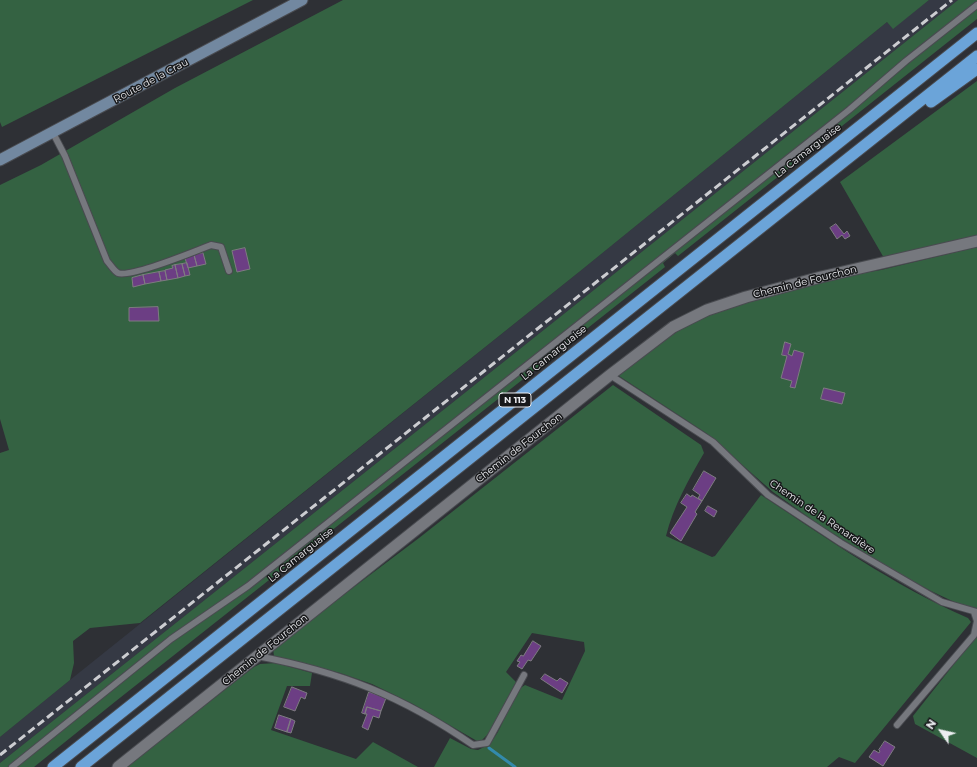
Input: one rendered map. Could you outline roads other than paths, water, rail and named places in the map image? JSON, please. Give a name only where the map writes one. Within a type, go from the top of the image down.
[{"type":"highway","name":"La Camarguaise","points":[[53,767],[977,33]]},
{"type":"highway","name":"N 113","points":[[81,767],[977,56]]},
{"type":"highway","points":[[820,181],[977,68]]},
{"type":"main road","name":"Route de la Crau","points":[[0,160],[54,133],[302,0]]},
{"type":"street","name":"Chemin de Fourchon","points":[[118,767],[610,375],[673,327],[707,310],[746,296],[977,241]]},
{"type":"lane","points":[[12,767],[171,639],[248,586],[391,471],[849,110],[906,61],[977,5]]},
{"type":"lane","points":[[54,133],[65,156],[107,261],[118,273],[126,274],[155,266],[211,245],[221,247],[229,271]]},
{"type":"lane","name":"Chemin de la Renardière","points":[[610,375],[713,442],[768,494],[841,543],[942,602],[976,612]]},
{"type":"lane","points":[[897,725],[974,636],[977,621],[976,612]]},
{"type":"lane","points":[[257,656],[314,669],[374,689],[442,724],[473,745],[488,743],[524,675]]},
{"type":"waterway","points":[[489,748],[515,767]]},
{"type":"railway","points":[[0,755],[952,0]]}]
